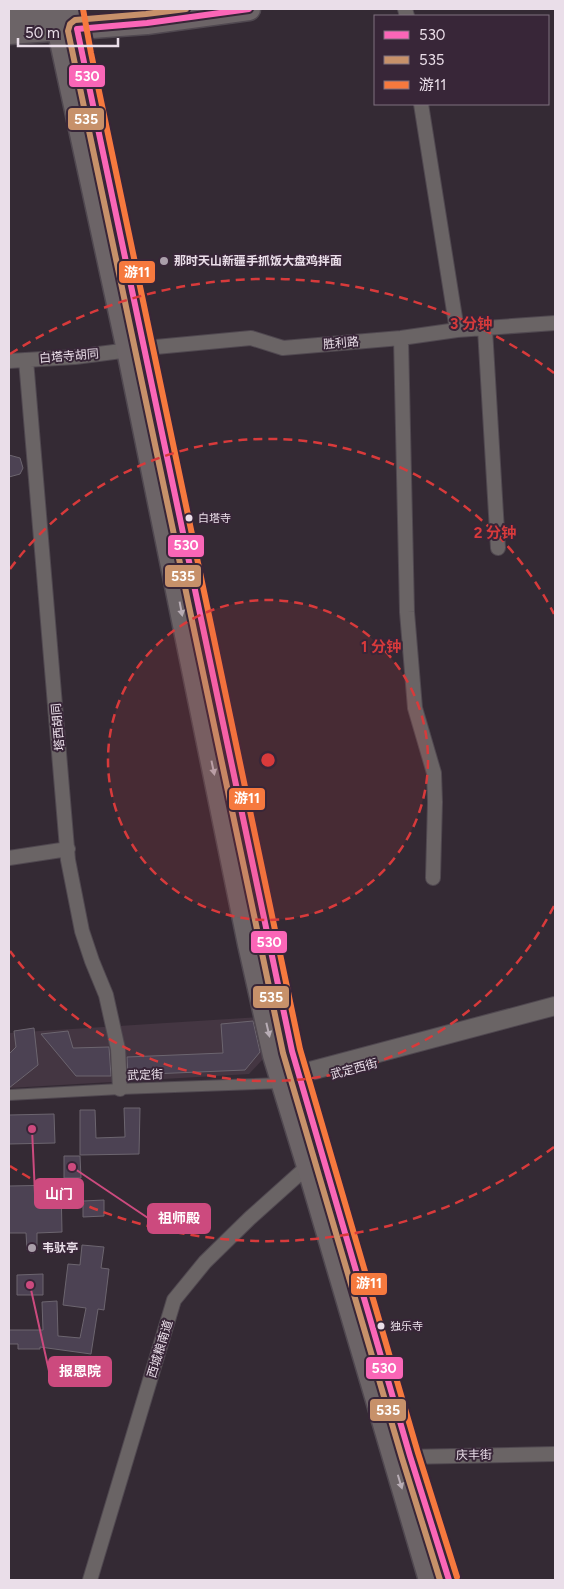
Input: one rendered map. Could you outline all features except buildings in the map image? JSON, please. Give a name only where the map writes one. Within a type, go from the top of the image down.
[{"type":"main road","points":[[9,15],[67,15],[147,23],[249,9]]},
{"type":"main road","points":[[9,33],[67,15]]},
{"type":"main road","points":[[67,15],[137,349],[249,944],[294,1080],[402,1457],[430,1580]]},
{"type":"main road","points":[[294,1080],[308,1166],[402,1457],[449,1580]]},
{"type":"street","points":[[421,105],[457,330]]},
{"type":"street","name":"胜利路","points":[[137,349],[252,338],[283,348],[400,338],[457,330],[555,323]]},
{"type":"street","points":[[485,329],[498,548]]},
{"type":"street","points":[[400,338],[407,612],[415,708],[434,773],[433,878]]},
{"type":"street","name":"白塔寺胡同","points":[[9,361],[75,357],[137,349]]},
{"type":"street","name":"塔西胡同","points":[[26,360],[68,860],[82,931],[106,995],[118,1049],[120,1089]]},
{"type":"street","points":[[9,858],[68,849]]},
{"type":"street","name":"武定西街","points":[[294,1080],[555,1006]]},
{"type":"street","name":"武定西街","points":[[294,1080],[555,1015]]},
{"type":"street","name":"武定街","points":[[9,1095],[294,1080]]},
{"type":"street","name":"西城粮南道","points":[[90,1580],[174,1300],[205,1262],[250,1218],[308,1166]]},
{"type":"street","name":"庆丰街","points":[[402,1457],[555,1454]]},
{"type":"shaded area","points":[[258,1017],[264,1058],[249,1074],[9,1088],[9,1033]]},
{"type":"transit line","name":"游11","points":[[83,9],[300,1049],[418,1453],[457,1577]]},
{"type":"transit line","name":"535","points":[[186,9],[75,20],[70,24],[68,31],[283,1053],[402,1458],[440,1580]]},
{"type":"transit line","name":"530","points":[[249,9],[147,23],[77,29],[292,1051],[410,1456],[449,1580]]},
{"type":"place","name":"那时天山新疆手抓饭大盘鸡拌面","points":[[164,261]]},
{"type":"place","name":"白塔寺","points":[[189,518]]},
{"type":"place","name":"山门","points":[[32,1129]]},
{"type":"place","name":"祖师殿","points":[[72,1167]]},
{"type":"place","name":"韦驮亭","points":[[32,1248]]},
{"type":"place","name":"报恩院","points":[[30,1285]]},
{"type":"place","name":"独乐寺","points":[[381,1326]]}]
